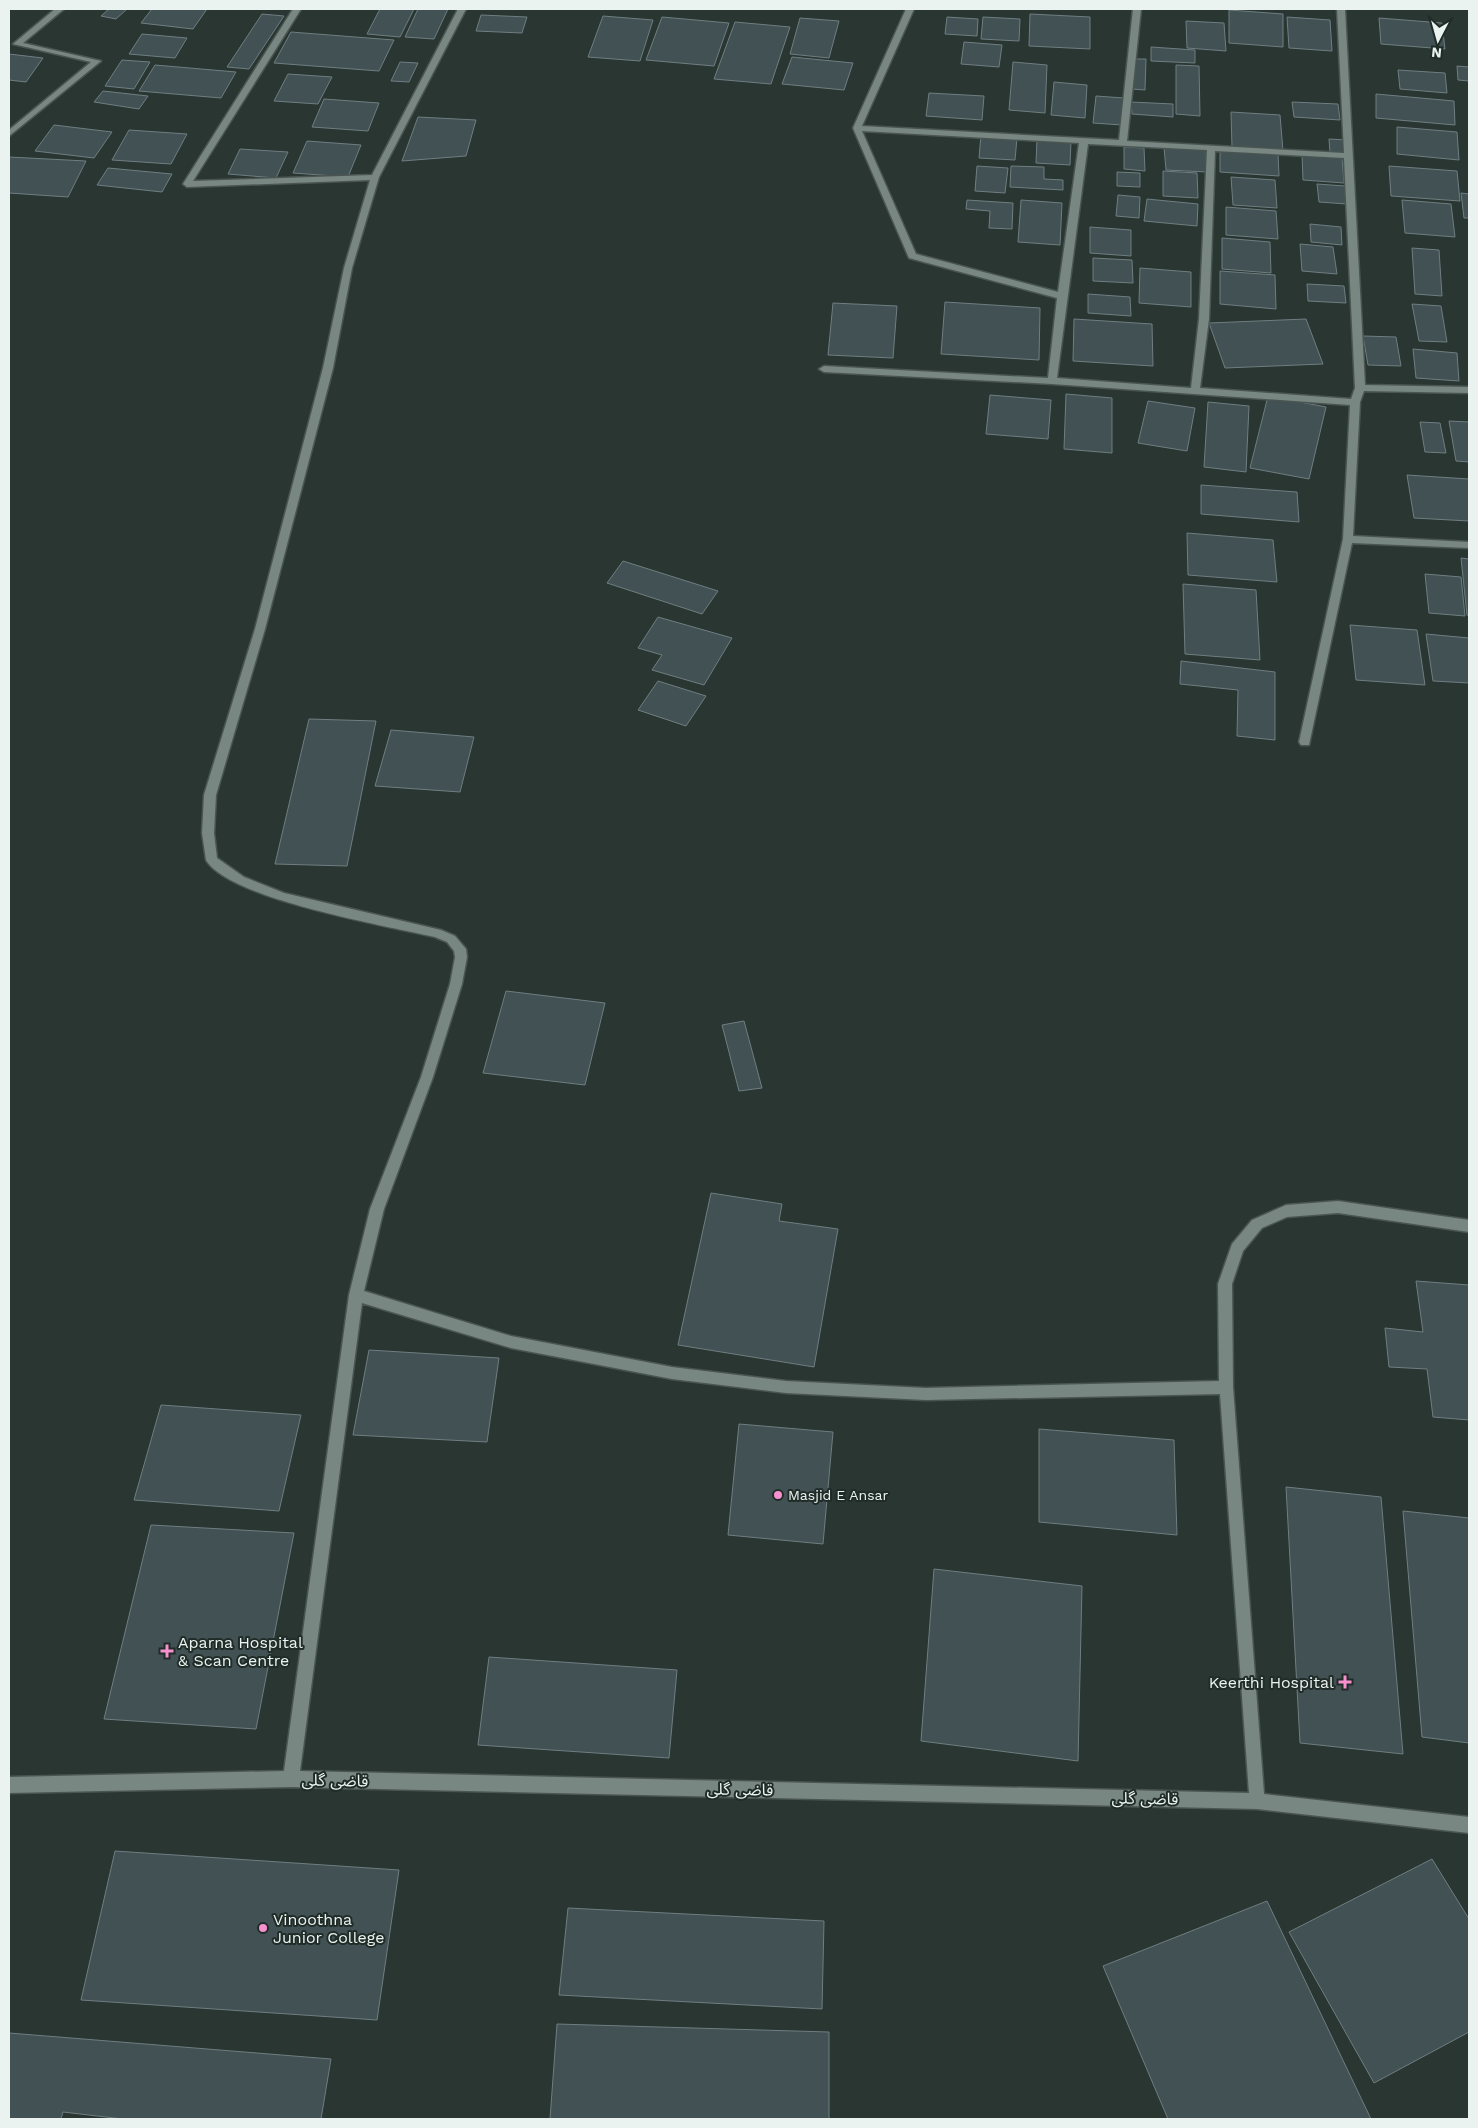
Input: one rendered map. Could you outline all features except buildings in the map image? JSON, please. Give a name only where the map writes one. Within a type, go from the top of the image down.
[{"type":"street","points":[[9,134],[98,61],[17,44],[60,9]]},
{"type":"street","points":[[297,9],[187,184],[375,178]]},
{"type":"street","points":[[292,1779],[356,1295],[376,1209],[427,1077],[456,984],[462,956],[460,949],[451,939],[437,933],[282,897],[240,880],[212,860],[208,833],[210,794],[260,629],[328,368],[348,268],[375,178],[462,9]]},
{"type":"street","points":[[910,9],[857,128],[912,256],[1062,296]]},
{"type":"street","points":[[1123,143],[1137,9]]},
{"type":"street","points":[[1305,742],[1348,539],[1355,402],[1360,388],[1341,9]]},
{"type":"street","points":[[857,128],[1348,156]]},
{"type":"street","points":[[1052,380],[1084,141]]},
{"type":"street","points":[[1195,391],[1204,319],[1211,148]]},
{"type":"street","points":[[824,369],[1052,380],[1355,402]]},
{"type":"street","points":[[1360,388],[1469,390]]},
{"type":"street","points":[[1348,539],[1469,545]]},
{"type":"street","points":[[1257,1801],[1226,1387],[1225,1284],[1237,1248],[1256,1224],[1286,1211],[1338,1207],[1469,1226]]},
{"type":"street","points":[[356,1295],[511,1342],[672,1373],[786,1387],[926,1394],[1226,1387]]},
{"type":"street","name":"قاضی گلی","points":[[9,1785],[292,1779],[1257,1801],[1469,1825]]},
{"type":"place","name":"Masjid E Ansar","points":[[778,1495]]},
{"type":"place","name":"Aparna Hospital & Scan Centre","points":[[167,1651]]},
{"type":"place","name":"Keerthi Hospital","points":[[1345,1682]]},
{"type":"place","name":"Vinoothna Junior College","points":[[263,1928]]}]
